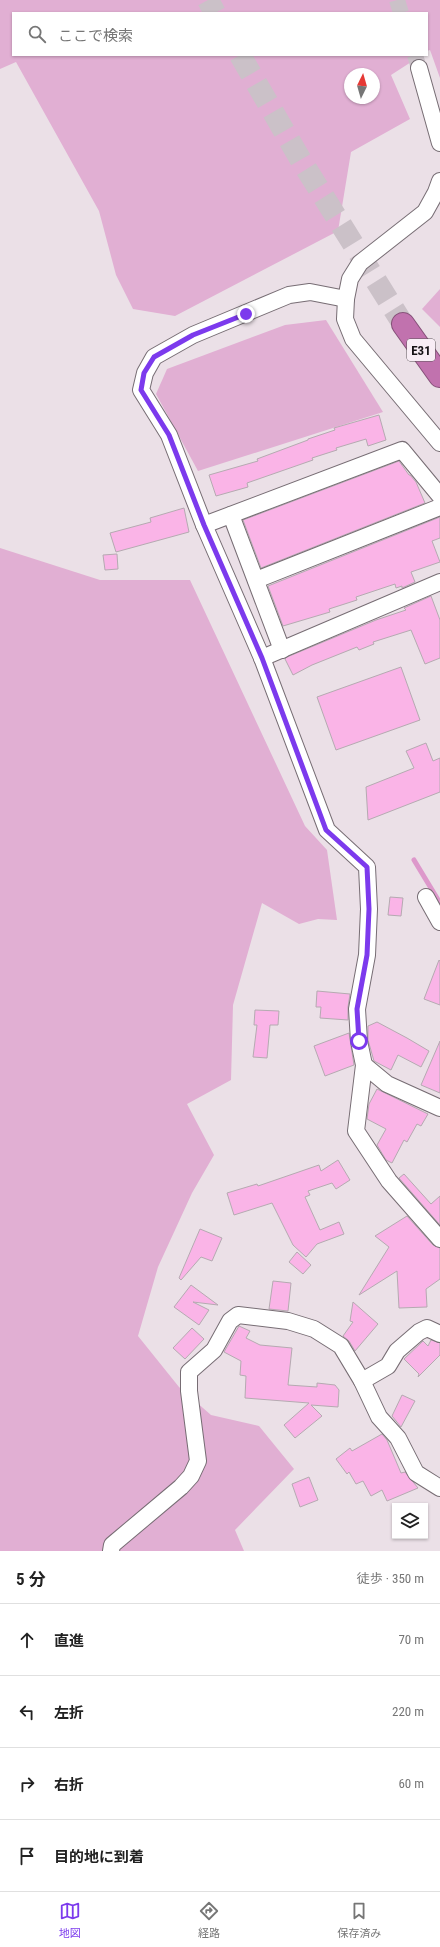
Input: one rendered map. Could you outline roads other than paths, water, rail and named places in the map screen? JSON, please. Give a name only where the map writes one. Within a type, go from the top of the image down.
[{"type":"highway","name":"E31","points":[[403,324],[440,376]]},
{"type":"street","points":[[419,68],[440,144]]},
{"type":"street","points":[[440,181],[425,212],[360,263],[350,279],[346,299],[346,319],[353,339],[440,443]]},
{"type":"street","points":[[346,299],[310,292],[289,295],[193,335],[154,357],[144,373],[141,390],[169,435],[204,525],[262,658],[326,830],[367,867],[369,909],[367,955],[357,1009],[359,1041],[364,1066],[356,1131],[389,1181],[440,1239]]},
{"type":"street","points":[[204,525],[402,450],[440,496]]},
{"type":"street","points":[[256,580],[440,507]]},
{"type":"street","points":[[231,515],[282,650]]},
{"type":"street","points":[[262,658],[438,587]]},
{"type":"street","points":[[426,898],[440,922]]},
{"type":"street","points":[[364,1066],[387,1084],[440,1108]]},
{"type":"street","points":[[111,1551],[112,1545],[181,1487],[191,1476],[198,1461],[188,1372],[214,1350],[230,1321],[238,1315],[288,1321],[314,1329],[341,1346],[362,1381],[379,1417],[398,1438],[416,1473],[440,1488]]},
{"type":"street","points":[[362,1381],[388,1366],[397,1351],[419,1332],[427,1328],[440,1334]]},
{"type":"waterway","points":[[414,860],[440,903]]},
{"type":"tunnel","points":[[208,0],[214,12]]},
{"type":"tunnel","points":[[397,0],[401,12]]},
{"type":"tunnel","points":[[241,56],[302,162],[403,324]]},
{"type":"tunnel","points":[[415,56],[419,68]]}]
